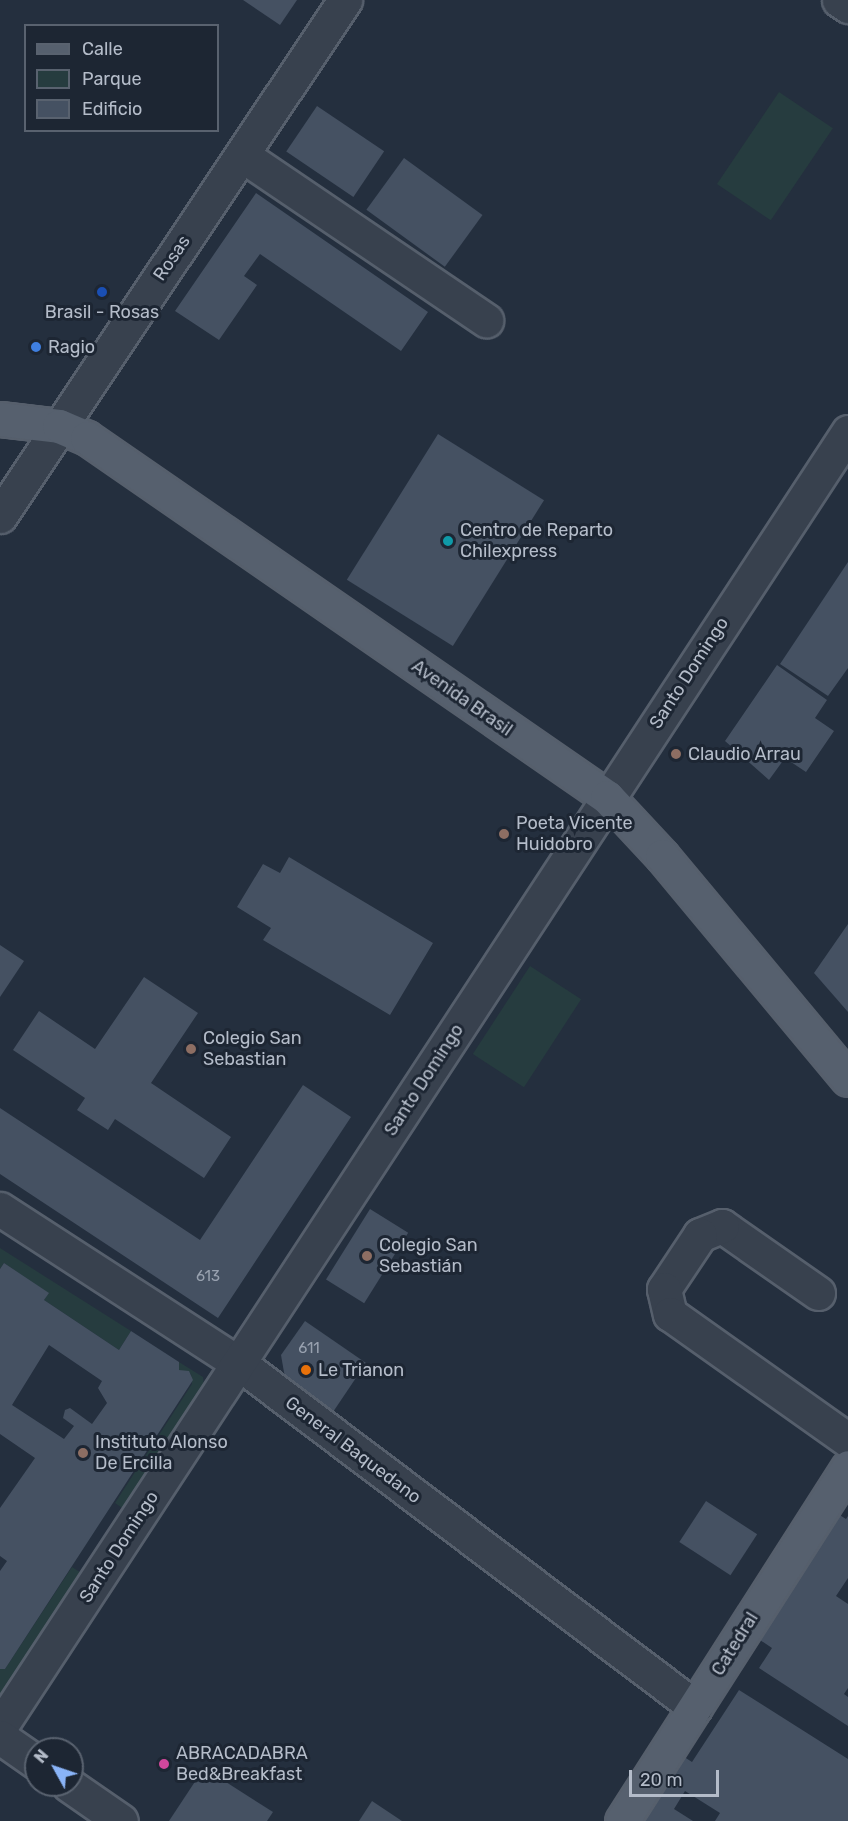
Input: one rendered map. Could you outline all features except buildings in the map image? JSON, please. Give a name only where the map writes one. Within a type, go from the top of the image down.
[{"type":"main road","name":"Avenida Brasil","points":[[0,418],[59,426],[87,438],[607,797],[662,856],[848,1079]]},
{"type":"main road","name":"Catedral","points":[[622,1821],[848,1467]]},
{"type":"street","name":"Rosas","points":[[0,516],[345,0]]},
{"type":"street","points":[[839,0],[848,6]]},
{"type":"street","points":[[242,155],[486,320]]},
{"type":"street","name":"Santo Domingo","points":[[0,1727],[240,1365],[607,797],[848,432]]},
{"type":"street","name":"General Baquedano","points":[[0,1209],[240,1365],[695,1707]]},
{"type":"street","points":[[818,1293],[722,1226],[700,1234],[664,1289],[670,1314],[848,1440]]},
{"type":"street","points":[[0,1737],[24,1754]]},
{"type":"street","points":[[84,1795],[121,1821]]},
{"type":"green space","points":[[779,92],[833,128],[771,220],[717,184]]},
{"type":"green space","points":[[530,966],[581,999],[524,1087],[473,1054]]},
{"type":"green space","points":[[0,1248],[131,1331],[119,1350],[44,1300],[48,1293],[4,1263],[0,1269]]},
{"type":"green space","points":[[179,1362],[203,1377],[205,1395],[128,1512],[115,1503],[192,1384],[191,1374],[179,1370]]},
{"type":"green space","points":[[72,1567],[86,1576],[4,1698],[0,1695],[0,1669],[5,1669]]},
{"type":"place","name":"Brasil - Rosas","points":[[102,292]]},
{"type":"place","name":"Ragio","points":[[36,347]]},
{"type":"place","name":"Centro de Reparto Chilexpress","points":[[448,541]]},
{"type":"place","name":"Claudio Arrau","points":[[676,754]]},
{"type":"place","name":"Poeta Vicente Huidobro","points":[[504,834]]},
{"type":"place","name":"Colegio San Sebastian","points":[[191,1049]]},
{"type":"place","name":"Colegio San Sebastián","points":[[367,1256]]},
{"type":"place","name":"Le Trianon","points":[[306,1370]]},
{"type":"place","name":"Instituto Alonso De Ercilla","points":[[83,1453]]},
{"type":"place","name":"ABRACADABRA Bed&Breakfast","points":[[164,1764]]}]
